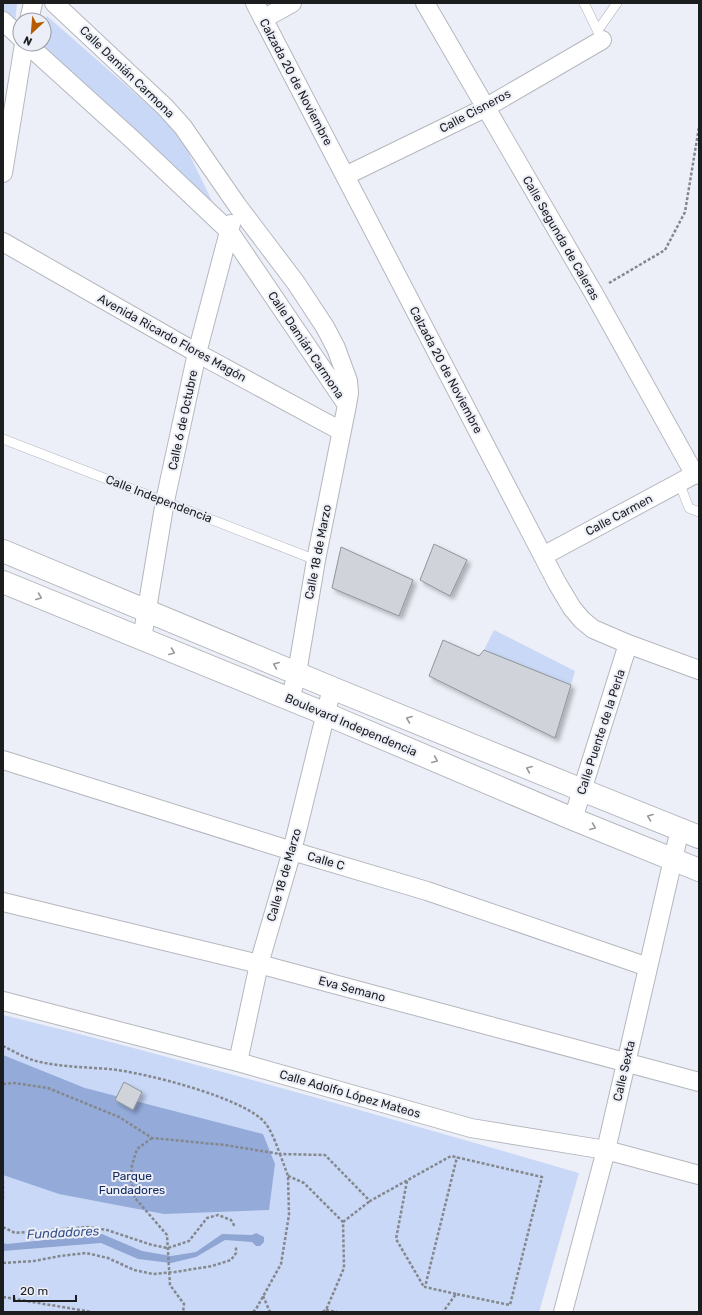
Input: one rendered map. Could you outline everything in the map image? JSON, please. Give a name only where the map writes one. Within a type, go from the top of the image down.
[{"type":"street","name":"Calle Damián Carmona","points":[[54,3],[165,107],[183,127],[237,205],[296,283],[333,341],[343,362],[348,381],[349,393],[347,405]]},
{"type":"street","points":[[259,11],[292,3]]},
{"type":"street","name":"Calle Segunda de Caleras","points":[[425,3],[697,473]]},
{"type":"street","name":"Calzada 20 de Noviembre","points":[[259,11],[557,583],[572,608],[582,620],[593,629],[628,644],[699,670]]},
{"type":"street","points":[[3,21],[12,29]]},
{"type":"street","name":"Calle Cisneros","points":[[345,176],[486,108],[600,35]]},
{"type":"street","points":[[3,173],[25,52]]},
{"type":"street","name":"Calle Damián Carmona","points":[[35,52],[134,141],[229,232],[347,405]]},
{"type":"street","name":"Calle 6 de Octubre","points":[[142,639],[165,502],[197,353],[237,205]]},
{"type":"street","name":"Avenida Ricardo Flores Magón","points":[[3,242],[197,353],[342,431]]},
{"type":"street","name":"Calle 18 de Marzo","points":[[290,700],[297,673],[316,560],[347,405]]},
{"type":"street","name":"Calle Carmen","points":[[543,556],[697,473]]},
{"type":"street","points":[[3,551],[332,688],[689,833]]},
{"type":"street","name":"Boulevard Independencia","points":[[3,582],[326,714],[573,819],[699,870]]},
{"type":"street","name":"Calle Puente de la Perla","points":[[573,819],[628,644]]},
{"type":"street","name":"Calle 18 de Marzo","points":[[238,1062],[259,964],[292,850],[332,688]]},
{"type":"street","name":"Calle C","points":[[3,760],[427,891],[648,968]]},
{"type":"street","name":"Calle Sexta","points":[[562,1312],[606,1150],[672,859],[689,833]]},
{"type":"street","name":"Eva Semano","points":[[3,902],[259,964],[699,1082]]},
{"type":"street","name":"Calle Adolfo López Mateos","points":[[3,1001],[238,1062],[471,1128],[606,1150],[699,1175]]},
{"type":"lane","points":[[584,3],[600,35]]},
{"type":"lane","name":"Calle Cisneros","points":[[600,35],[617,3]]},
{"type":"lane","name":"Calle Independencia","points":[[3,439],[316,560]]},
{"type":"lane","points":[[679,482],[690,508],[699,512]]},
{"type":"path","points":[[593,292],[665,250],[685,212],[699,127]]},
{"type":"path","points":[[3,1046],[34,1061],[63,1066],[110,1069],[153,1077],[205,1092],[245,1108],[265,1123],[280,1154],[288,1176],[289,1215],[281,1264],[253,1312]]},
{"type":"path","points":[[3,1084],[14,1083],[48,1088],[119,1117],[152,1138],[225,1145],[280,1154],[325,1155],[370,1201]]},
{"type":"path","points":[[152,1138],[137,1149],[132,1165],[131,1181],[135,1198],[167,1235],[170,1285],[184,1304],[183,1312]]},
{"type":"path","points":[[343,1222],[370,1201],[451,1156],[542,1177],[510,1305],[425,1287],[396,1239],[408,1180]]},
{"type":"path","points":[[425,1287],[457,1157]]},
{"type":"path","points":[[288,1176],[304,1183],[343,1222],[344,1268],[326,1310]]},
{"type":"path","points":[[3,1181],[3,1200]]},
{"type":"path","points":[[3,1228],[15,1233],[87,1227],[107,1230],[152,1246],[168,1248],[189,1241],[207,1218],[218,1215],[231,1220],[234,1227]]},
{"type":"path","points":[[3,1263],[34,1261],[86,1253],[108,1258],[134,1270],[153,1274],[212,1266],[231,1260],[236,1253],[236,1246]]},
{"type":"path","points":[[443,1312],[456,1294]]},
{"type":"path","points":[[263,1296],[270,1312]]},
{"type":"path","points":[[3,1297],[92,1312]]},
{"type":"path","points":[[322,1312],[326,1310],[337,1312]]},
{"type":"green space","points":[[3,3],[17,3],[16,12],[12,12],[12,20],[3,11]]},
{"type":"green space","points":[[52,20],[178,131],[214,205],[46,52],[52,52]]},
{"type":"green space","points":[[494,630],[575,671],[571,685],[484,650]]},
{"type":"green space","name":"Parque Fundadores","points":[[3,1015],[220,1071],[579,1173],[539,1312],[3,1312]]},
{"type":"green space","points":[[3,1055],[85,1088],[263,1134],[275,1164],[269,1210],[164,1214],[59,1194],[3,1175]]},
{"type":"shaded area","points":[[256,1233],[264,1237],[264,1242],[260,1246],[256,1246],[252,1242],[225,1240],[196,1257],[171,1263],[138,1259],[101,1243],[3,1251],[3,1243],[7,1244],[102,1234],[142,1251],[171,1256],[196,1252],[222,1234],[252,1235]]},
{"type":"building","points":[[434,544],[467,560],[450,596],[420,580]]},
{"type":"building","points":[[341,547],[413,580],[399,616],[332,588]]},
{"type":"building","points":[[443,640],[479,656],[484,650],[571,685],[555,738],[429,676]]},
{"type":"building","points":[[124,1082],[142,1092],[133,1110],[115,1100]]},
{"type":"water label","name":"Fundadores","points":[[63,1232]]}]
